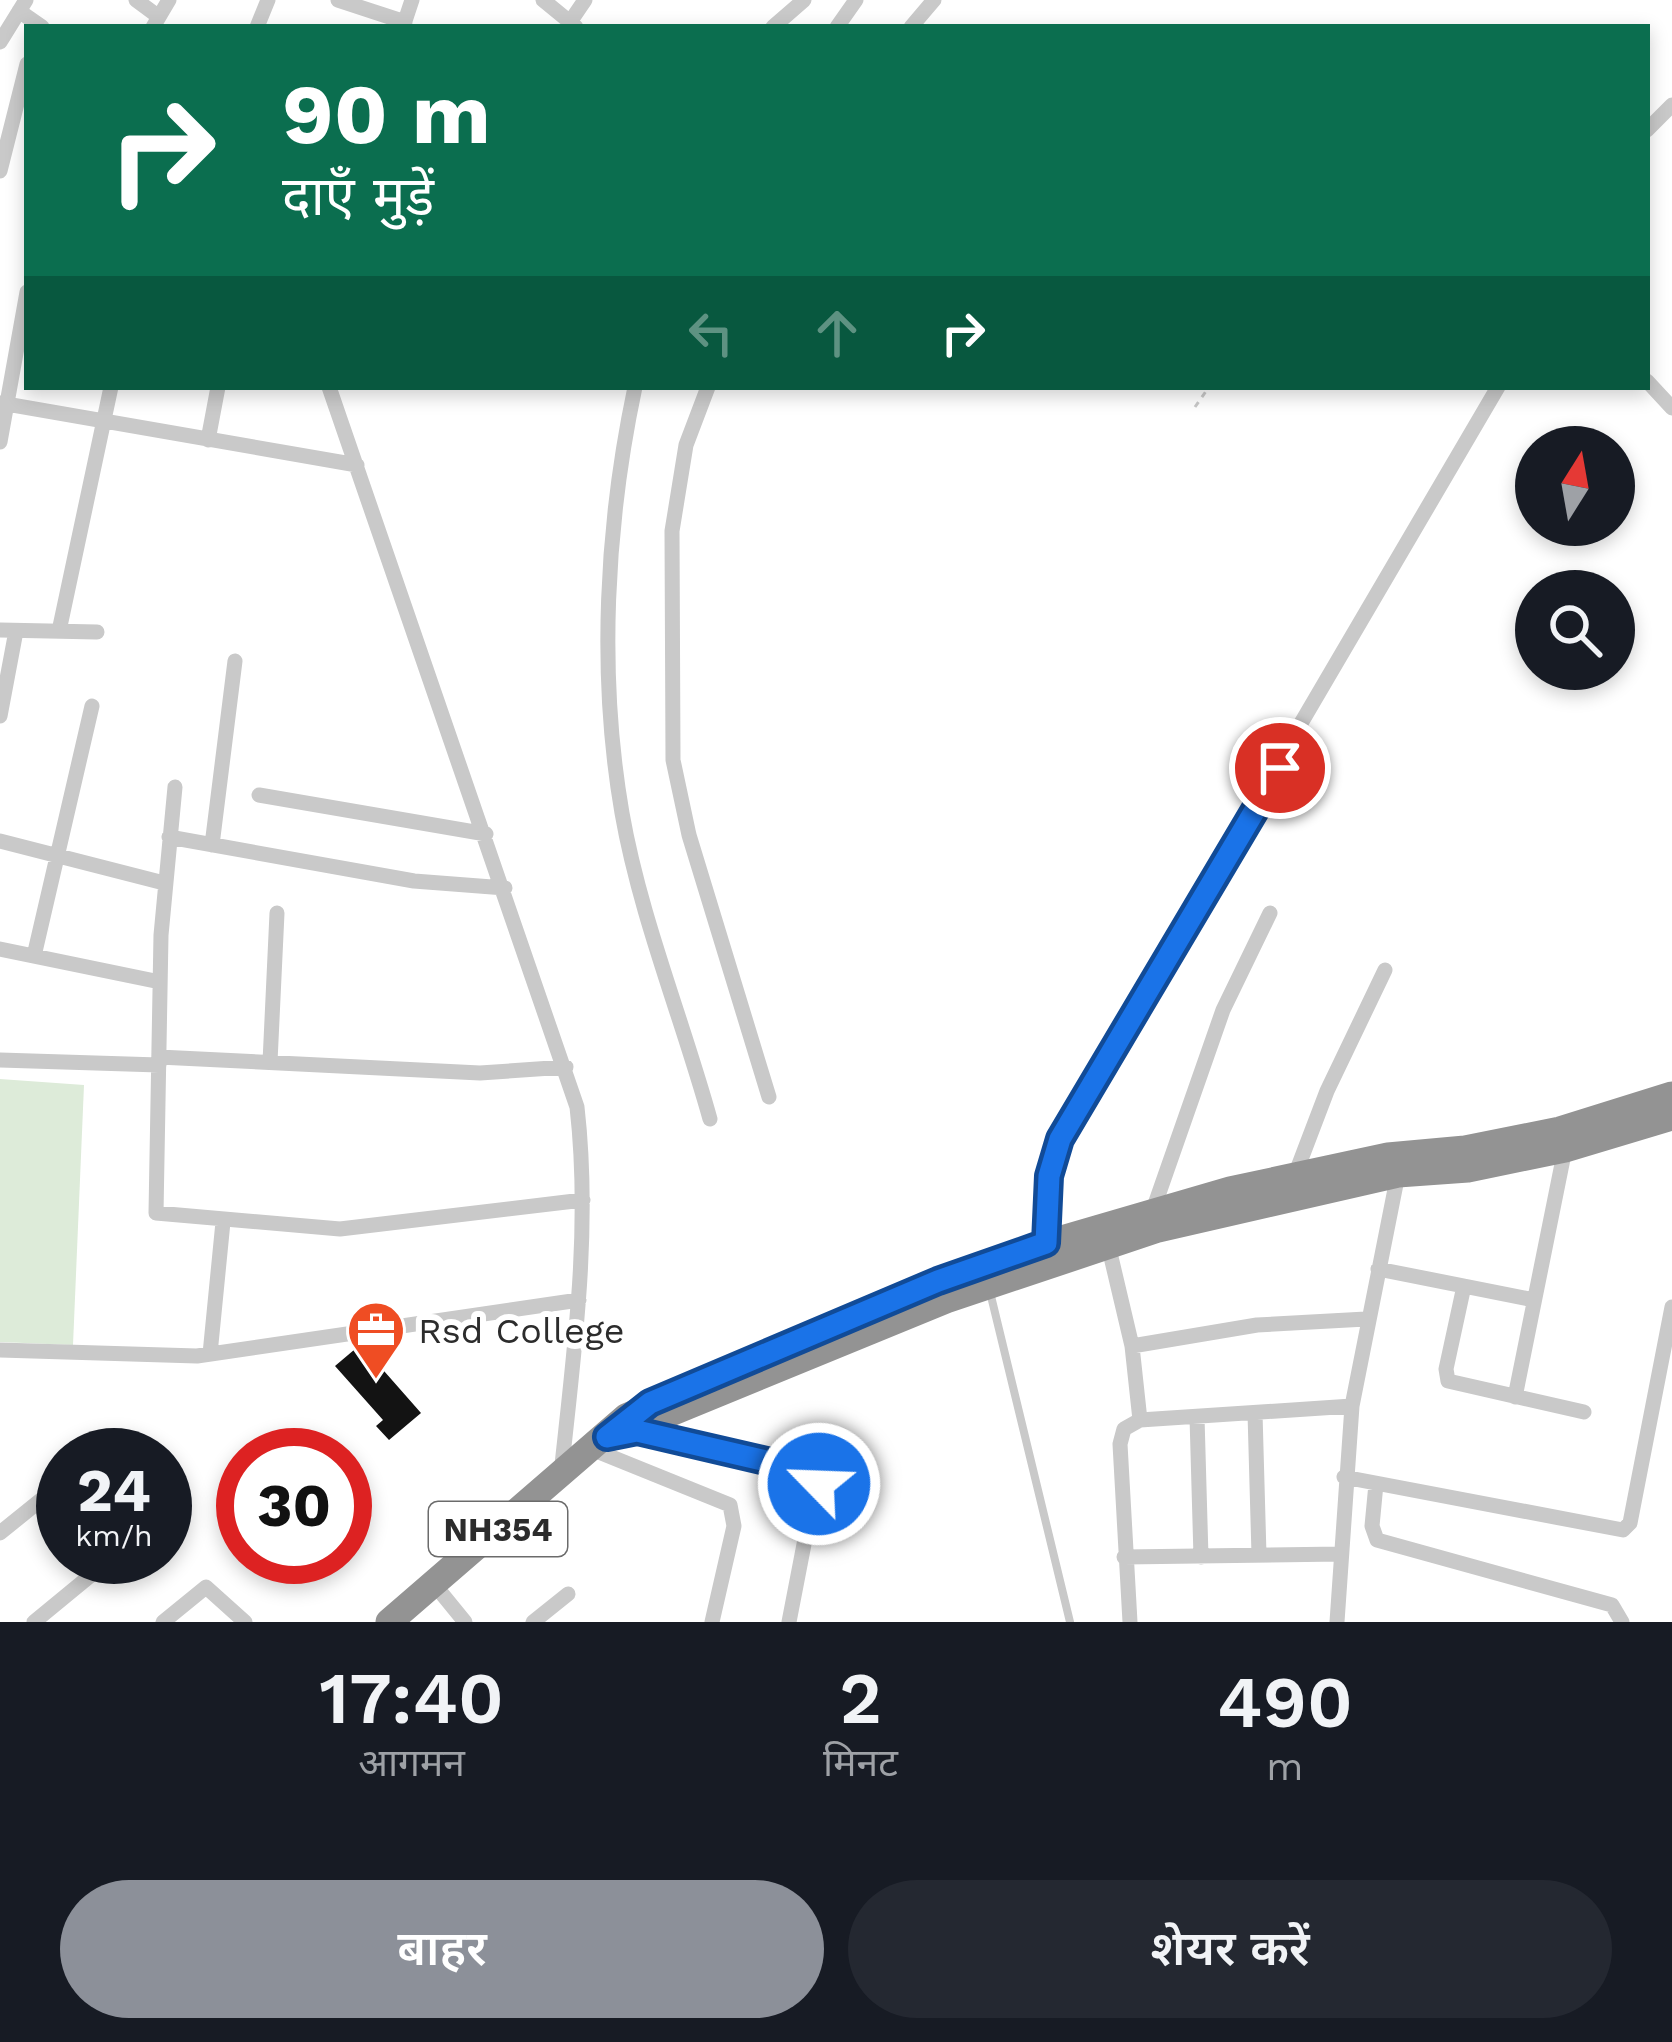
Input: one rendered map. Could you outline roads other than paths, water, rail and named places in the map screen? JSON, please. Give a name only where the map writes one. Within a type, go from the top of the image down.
[{"type":"highway","name":"NH354","points":[[600,1443],[988,1285],[1153,1210],[1295,1175],[1560,1130],[1672,1095]]},
{"type":"highway","name":"NH354","points":[[389,1622],[650,1403],[938,1281],[1046,1243],[1106,1235],[1398,1174],[1468,1168],[1565,1149],[1672,1117]]},
{"type":"street","points":[[136,0],[156,22],[170,0]]},
{"type":"street","points":[[338,0],[404,24],[412,0]]},
{"type":"street","points":[[543,0],[572,24]]},
{"type":"street","points":[[776,24],[803,0]]},
{"type":"street","points":[[914,24],[934,0]]},
{"type":"street","points":[[0,42],[22,6]]},
{"type":"street","points":[[0,171],[24,76]]},
{"type":"street","points":[[1650,127],[1672,105]]},
{"type":"street","points":[[0,442],[3,404],[24,306]]},
{"type":"street","points":[[1650,384],[1672,408]]},
{"type":"street","points":[[59,632],[110,390]]},
{"type":"street","points":[[208,440],[217,390]]},
{"type":"street","points":[[330,390],[577,1107],[583,1200],[579,1300],[560,1477]]},
{"type":"street","points":[[634,390],[620,457],[611,555],[615,755],[631,853],[710,1119]]},
{"type":"street","points":[[707,390],[686,445],[672,531],[673,760],[689,836],[769,1097]]},
{"type":"street","points":[[1046,1243],[1049,1176],[1072,1114],[1496,390]]},
{"type":"street","points":[[3,404],[357,465]]},
{"type":"street","points":[[0,716],[8,630],[97,632]]},
{"type":"street","points":[[212,844],[235,661]]},
{"type":"street","points":[[34,956],[92,706]]},
{"type":"street","points":[[175,787],[164,883],[153,1207],[164,1217],[340,1229],[583,1200]]},
{"type":"street","points":[[259,795],[486,834]]},
{"type":"street","points":[[169,837],[414,881],[505,888]]},
{"type":"street","points":[[0,841],[164,883]]},
{"type":"street","points":[[270,1062],[277,913]]},
{"type":"street","points":[[1153,1210],[1223,1010],[1270,913]]},
{"type":"street","points":[[0,949],[160,982]]},
{"type":"street","points":[[1295,1175],[1327,1091],[1385,970]]},
{"type":"street","points":[[0,1060],[270,1062],[480,1073],[566,1067]]},
{"type":"street","points":[[1515,1397],[1565,1149]]},
{"type":"street","points":[[1337,1622],[1352,1406],[1398,1174]]},
{"type":"street","points":[[210,1354],[224,1222]]},
{"type":"street","points":[[1106,1235],[1132,1346],[1140,1420]]},
{"type":"street","points":[[1378,1269],[1534,1300]]},
{"type":"street","points":[[1465,1286],[1445,1376],[1454,1384],[1584,1412]]},
{"type":"street","points":[[0,1350],[210,1354],[579,1300]]},
{"type":"street","points":[[1344,1478],[1623,1530],[1631,1518],[1672,1307]]},
{"type":"street","points":[[1132,1346],[1257,1325],[1366,1319]]},
{"type":"street","points":[[1130,1622],[1121,1434],[1140,1420],[1352,1406]]},
{"type":"street","points":[[1255,1413],[1259,1555]]},
{"type":"street","points":[[1196,1417],[1201,1557]]},
{"type":"street","points":[[637,1431],[817,1477],[789,1622]]},
{"type":"street","points":[[600,1443],[730,1505],[734,1526],[712,1622]]},
{"type":"street","points":[[1376,1484],[1372,1526],[1377,1540],[1612,1605],[1622,1622]]},
{"type":"street","points":[[0,1533],[36,1504]]},
{"type":"street","points":[[1124,1557],[1341,1554]]},
{"type":"street","points":[[34,1622],[80,1584]]},
{"type":"street","points":[[434,1584],[465,1622]]},
{"type":"street","points":[[163,1622],[206,1587],[245,1622]]},
{"type":"street","points":[[533,1622],[568,1594]]},
{"type":"lane","points":[[988,1285],[1070,1622]]},
{"type":"place","name":"Rsd College","points":[[376,1381]]}]
